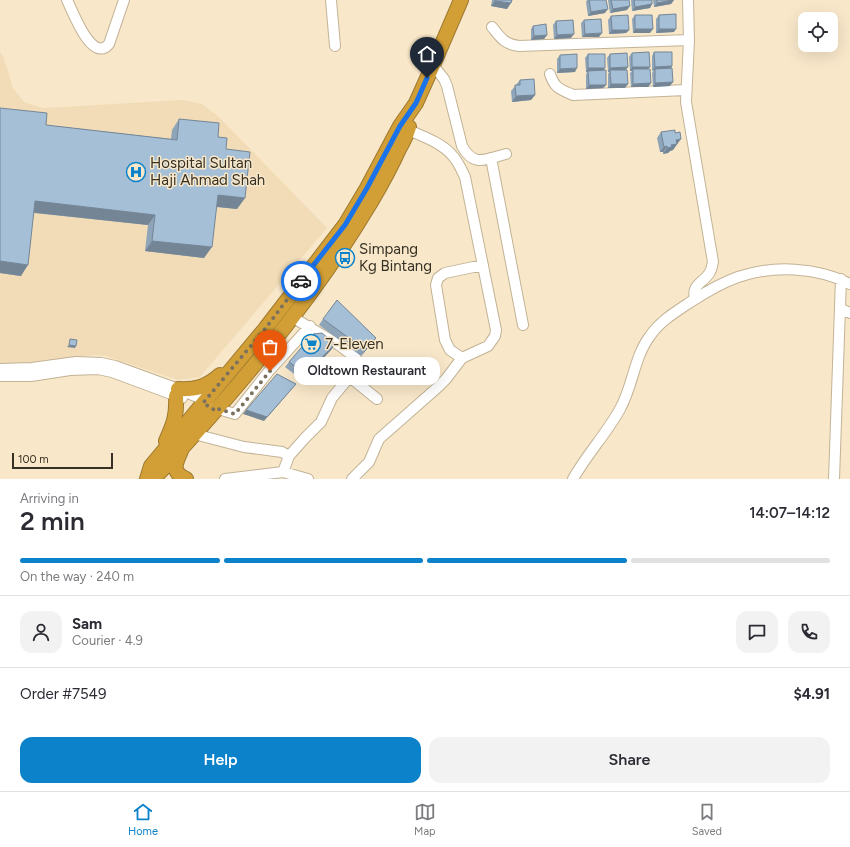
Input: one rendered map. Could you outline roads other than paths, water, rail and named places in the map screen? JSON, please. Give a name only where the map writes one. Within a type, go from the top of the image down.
[{"type":"highway","points":[[147,479],[151,466],[246,351],[345,225],[404,128],[461,0]]},
{"type":"highway","points":[[147,479],[159,473],[217,410],[256,364],[292,317],[353,231],[392,163],[404,128]]},
{"type":"highway","points":[[160,456],[176,417],[177,392],[207,385],[246,351]]},
{"type":"highway","points":[[182,447],[176,463],[176,468],[180,476],[186,479]]},
{"type":"street","points":[[67,0],[88,41],[96,48],[101,49],[109,44],[124,0]]},
{"type":"street","points":[[331,0],[335,46]]},
{"type":"street","points":[[688,0],[689,40],[686,102],[713,262],[710,272],[695,288],[695,299]]},
{"type":"street","points":[[492,27],[503,41],[510,45],[519,46],[689,40]]},
{"type":"street","points":[[433,65],[444,79],[447,86],[462,146],[466,154],[473,160],[482,160],[506,154]]},
{"type":"street","points":[[550,74],[553,83],[558,88],[573,95],[686,90]]},
{"type":"street","points":[[352,479],[369,462],[379,439],[438,387],[462,358],[488,346],[495,336],[496,330],[465,177],[458,163],[444,148],[404,128]]},
{"type":"street","points":[[491,158],[523,325]]},
{"type":"street","points":[[462,358],[450,350],[445,340],[436,285],[438,278],[445,273],[483,265]]},
{"type":"street","points":[[573,479],[621,408],[628,393],[642,347],[651,334],[677,311],[695,299],[719,285],[738,277],[765,271],[808,270],[845,281],[845,311],[834,479]]},
{"type":"street","points":[[283,472],[289,456],[321,422],[332,398],[356,369],[357,363],[356,358],[339,345],[310,326],[292,317]]},
{"type":"street","points":[[0,369],[32,368],[76,362],[101,363],[114,366],[217,410],[235,414],[270,371],[310,326]]},
{"type":"street","points":[[0,376],[31,376],[70,370],[98,369],[177,392]]},
{"type":"street","points":[[350,377],[377,399]]},
{"type":"street","points":[[194,434],[244,447],[282,452],[289,456]]},
{"type":"street","points":[[224,479],[256,478],[283,472],[308,479]]},
{"type":"place","name":"Hospital Sultan Haji Ahmad Shah","points":[[136,172]]},
{"type":"place","name":"Simpang Kg Bintang","points":[[345,258]]},
{"type":"place","name":"7-Eleven","points":[[311,344]]},
{"type":"place","name":"Oldtown Restaurant","points":[[270,371]]}]
